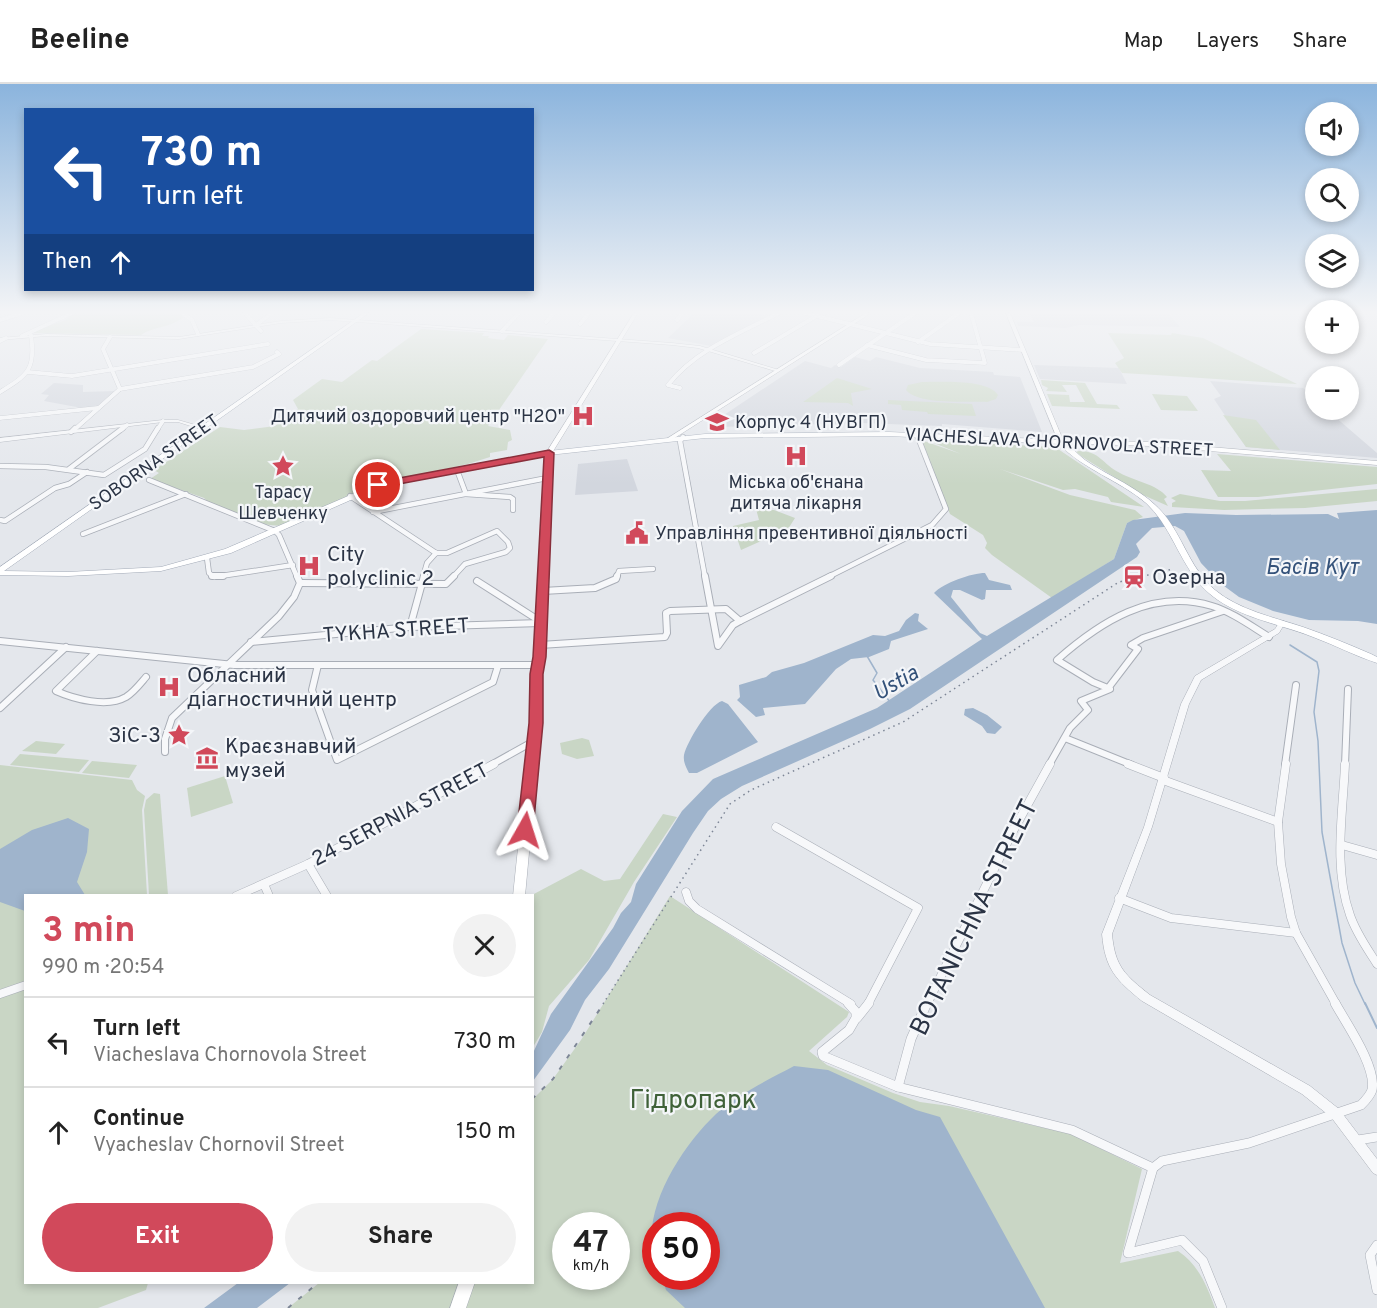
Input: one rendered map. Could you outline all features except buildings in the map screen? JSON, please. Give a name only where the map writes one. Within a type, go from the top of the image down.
[{"type":"main road","name":"SOBORNA STREET","points":[[0,572],[286,370]]},
{"type":"main road","points":[[519,894],[534,741],[549,453],[600,370]]},
{"type":"main road","points":[[682,435],[693,425],[777,370]]},
{"type":"main road","points":[[1031,370],[1061,442],[1081,460],[1136,494],[1156,510],[1171,530],[1202,582],[1218,596],[1238,607],[1377,660]]},
{"type":"main road","points":[[693,425],[695,430],[705,436]]},
{"type":"main road","name":"VIACHESLAVA CHORNOVOLA STREET","points":[[275,531],[378,485],[549,453],[682,435],[917,435],[1150,444],[1377,463]]},
{"type":"main road","points":[[0,572],[140,572],[161,569],[207,558],[275,531]]},
{"type":"main road","points":[[458,1308],[466,1284]]},
{"type":"street","points":[[0,392],[28,372],[62,376],[105,370]]},
{"type":"street","points":[[113,370],[120,388]]},
{"type":"street","points":[[71,432],[120,388],[227,370]]},
{"type":"street","points":[[680,388],[668,385],[673,377],[682,370]]},
{"type":"street","points":[[0,418],[98,408]]},
{"type":"street","points":[[0,466],[32,465],[104,475],[145,450],[148,441],[163,421]]},
{"type":"street","points":[[0,440],[163,421],[178,421],[203,428]]},
{"type":"street","points":[[69,469],[127,425]]},
{"type":"street","points":[[682,435],[680,441],[718,646],[734,625],[740,621],[921,532],[939,520],[946,509],[945,503],[917,435]]},
{"type":"street","points":[[457,470],[466,494]]},
{"type":"street","points":[[0,520],[5,521],[55,488],[69,484],[87,472]]},
{"type":"street","points":[[373,512],[542,479]]},
{"type":"street","points":[[149,480],[275,531],[279,535],[300,584],[288,606],[172,718],[165,739],[165,752]]},
{"type":"street","points":[[83,534],[186,494]]},
{"type":"street","points":[[466,494],[510,497],[513,499],[513,510]]},
{"type":"street","points":[[300,584],[422,582],[446,584],[451,581],[457,569],[470,562],[485,560],[509,551],[509,545],[497,531],[447,553],[436,553],[350,496]]},
{"type":"street","points":[[410,627],[427,563],[436,553]]},
{"type":"street","points":[[207,558],[209,573],[214,577],[293,565]]},
{"type":"street","points":[[543,591],[595,588],[616,579],[619,571],[653,569]]},
{"type":"street","points":[[477,581],[541,620]]},
{"type":"street","points":[[1109,687],[1093,682],[1057,660],[1102,623],[1146,604],[1186,601],[1204,604],[1223,611],[1269,637]]},
{"type":"street","points":[[540,645],[664,637],[668,633],[667,612],[726,609],[740,621]]},
{"type":"street","name":"BOTANICHNA STREET","points":[[898,1087],[911,1039],[940,972],[1013,831],[1065,738],[1073,724],[1088,710],[1081,701],[1110,689],[1109,687],[1138,649],[1131,645],[1143,638],[1223,611]]},
{"type":"street","name":"TYKHA STREET","points":[[251,642],[410,627],[541,620]]},
{"type":"street","points":[[1282,623],[1269,637],[1198,678],[1193,684],[1148,827],[1107,934],[1112,965],[1122,979],[1146,998],[1292,1080],[1335,1113],[1358,1140],[1377,1169]]},
{"type":"street","points":[[0,641],[227,664],[538,665]]},
{"type":"street","points":[[0,708],[66,647]]},
{"type":"street","points":[[97,651],[56,691],[65,695],[115,701],[130,694],[146,677]]},
{"type":"street","points":[[318,665],[312,690],[337,760],[493,682],[498,666]]},
{"type":"street","points":[[1222,1308],[1206,1268],[1189,1244],[1182,1240],[1128,1253],[1153,1168],[1162,1161],[1249,1143],[1361,1105],[1371,1098],[1375,1090],[1374,1076],[1349,1025],[1296,933],[1281,864],[1278,822],[1296,685]]},
{"type":"street","points":[[1348,689],[1342,844],[1339,853],[1341,872],[1353,923],[1377,964]]},
{"type":"street","points":[[1065,738],[1163,779],[1278,822]]},
{"type":"street","name":"24 SERPNIA STREET","points":[[241,894],[308,864],[408,812],[534,741]]},
{"type":"street","points":[[776,827],[918,908],[866,1009],[849,1030],[822,1052],[823,1056],[898,1087],[1072,1130],[1153,1168]]},
{"type":"street","points":[[1342,844],[1377,855]]},
{"type":"street","points":[[308,864],[326,894]]},
{"type":"street","points":[[264,884],[268,894]]},
{"type":"street","points":[[686,891],[689,901],[697,909],[852,1005],[857,1018]]},
{"type":"street","points":[[1119,898],[1171,918],[1296,933]]},
{"type":"street","points":[[0,994],[24,986]]},
{"type":"street","points":[[1358,1140],[1377,1137]]},
{"type":"street","points":[[1377,1245],[1370,1255],[1371,1271],[1377,1290]]},
{"type":"shaded area","points":[[791,370],[959,370],[993,372],[994,375],[1020,377],[1042,432],[942,424],[942,426],[861,423],[717,427],[712,423]]},
{"type":"shaded area","points":[[1036,370],[1120,370],[1127,384],[1040,379]]},
{"type":"shaded area","points":[[1210,381],[1303,388],[1305,390],[1305,420],[1339,420],[1377,453],[1377,458],[1246,447],[1214,399],[1221,396]]},
{"type":"shaded area","points":[[54,383],[83,385],[83,392],[115,391],[97,406],[82,408],[44,401],[49,395],[41,394]]},
{"type":"shaded area","points":[[627,459],[638,491],[575,495],[578,464]]},
{"type":"green space","points":[[358,370],[527,370],[488,426],[510,430],[512,440],[508,442],[507,450],[490,453],[490,457],[441,470],[439,473],[381,484],[289,525],[266,525],[245,519],[204,501],[206,500],[204,498],[150,479],[159,473],[154,470],[220,427],[244,430],[275,426],[298,409],[293,400],[322,379],[342,382]]},
{"type":"green space","points":[[1120,370],[1269,370],[1297,384],[1122,373]]},
{"type":"green space","points":[[837,378],[872,389],[851,393],[853,406],[848,403],[803,402]]},
{"type":"green space","points":[[1041,380],[1085,383],[1097,404],[1117,405],[1120,409],[1052,406],[1047,394],[1069,395],[1070,402],[1085,402],[1076,385],[1062,385],[1067,392],[1046,391],[1048,388],[1042,385]]},
{"type":"green space","points":[[922,382],[975,384],[985,386],[998,395],[996,399],[987,402],[944,401],[921,398],[906,390],[908,385]]},
{"type":"green space","points":[[1152,394],[1187,396],[1198,411],[1161,410]]},
{"type":"green space","points":[[888,400],[972,404],[976,416],[928,414],[927,412],[902,410],[901,405],[888,404]]},
{"type":"green space","points":[[1223,415],[1256,420],[1280,450],[1246,447]]},
{"type":"green space","points":[[924,441],[961,454],[934,443],[934,441],[1055,447],[1144,507],[1111,502],[1108,497],[1075,489],[1063,490],[1000,469],[1070,495],[1135,510],[1143,517],[1127,523],[1114,559],[1052,598],[992,555],[985,548],[987,543],[983,535],[950,514],[921,445]]},
{"type":"green space","points":[[1076,452],[1092,453],[1120,473],[1157,489],[1167,497],[1164,499],[1168,506],[1143,495]]},
{"type":"green space","points":[[1217,454],[1377,467],[1377,484],[1258,497],[1218,497],[1201,470],[1231,471]]},
{"type":"green space","points":[[1377,489],[1377,501],[1305,508],[1224,510],[1172,507],[1172,503],[1176,501],[1171,498],[1180,494],[1220,501],[1245,501]]},
{"type":"green space","points":[[756,509],[774,510],[795,518],[788,529],[741,550],[733,526],[759,520]]},
{"type":"green space","points":[[582,738],[589,740],[594,756],[577,759],[562,754],[560,743]]},
{"type":"green space","points":[[36,741],[65,744],[56,754],[22,751]]},
{"type":"green space","points":[[20,754],[89,760],[79,772],[10,765]]},
{"type":"green space","points":[[92,761],[137,765],[129,778],[82,773]]},
{"type":"green space","points":[[0,765],[132,780],[137,790],[145,796],[142,810],[147,894],[24,894],[24,1284],[148,1284],[146,1290],[98,1308],[0,1308]]},
{"type":"green space","points":[[225,776],[233,803],[191,817],[187,788]]},
{"type":"green space","points":[[154,793],[160,794],[168,894],[149,894],[144,810],[146,800]]},
{"type":"green space","points":[[663,814],[677,817],[634,882],[589,960],[549,1006],[542,1032],[534,1045],[534,894],[581,869],[604,881],[620,879]]},
{"type":"green space","name":"Гідропарк","points":[[670,896],[849,1012],[847,1017],[809,1051],[827,1065],[920,1102],[949,1106],[1071,1134],[1142,1169],[1120,1263],[1178,1251],[1196,1269],[1215,1308],[288,1308],[318,1284],[534,1284],[534,1098],[553,1079],[581,1040]]},
{"type":"water","name":"Басів Кут","points":[[1377,510],[1377,624],[1358,621],[1309,620],[1273,611],[1239,597],[1220,583],[1201,563],[1184,531],[1175,526],[1152,528],[1136,544],[1140,552],[1137,557],[910,709],[742,786],[721,799],[708,811],[693,833],[609,969],[585,1000],[570,1030],[534,1080],[534,1051],[551,1014],[631,902],[636,884],[682,811],[713,779],[877,708],[982,639],[934,593],[938,589],[958,579],[985,573],[989,580],[1010,585],[1012,590],[986,590],[985,599],[982,600],[960,590],[953,590],[951,597],[980,633],[987,636],[1114,559],[1127,523],[1133,520],[1185,513],[1328,514],[1339,519],[1337,513]]},
{"type":"water","points":[[915,613],[919,614],[918,621],[928,629],[891,641],[889,649],[869,657],[851,659],[836,669],[805,704],[763,708],[765,715],[756,717],[737,700],[740,697],[739,685],[804,663],[873,635],[885,636],[899,631],[906,620]]},
{"type":"water","points":[[722,701],[728,704],[758,742],[697,773],[689,773],[684,758],[689,742],[705,716]]},
{"type":"water","points":[[973,708],[987,715],[1002,727],[995,734],[987,733],[982,726],[964,715],[965,709]]},
{"type":"water","points":[[68,818],[89,829],[87,852],[77,882],[84,894],[24,894],[24,911],[0,902],[0,849],[32,830]]},
{"type":"water","points":[[794,1066],[828,1070],[916,1110],[940,1117],[1045,1308],[685,1308],[666,1290],[720,1290],[720,1212],[655,1212],[658,1201],[678,1162],[703,1127],[734,1100]]},
{"type":"water","points":[[237,1284],[289,1284],[257,1308],[204,1308]]},
{"type":"waterway","points":[[1290,645],[1317,662],[1319,671],[1314,712],[1318,741],[1322,832],[1342,943],[1355,983],[1365,1004]]},
{"type":"waterway","name":"Ustia","points":[[867,656],[877,673],[873,680],[890,702]]},
{"type":"waterway","points":[[1365,1003],[1377,1028]]},
{"type":"railway","points":[[603,1004],[730,804],[751,790],[903,722],[1119,582],[1173,569]]},
{"type":"railway","points":[[534,1097],[553,1079],[604,1003]]},
{"type":"railway","points":[[288,1308],[317,1284]]},
{"type":"place","name":"Дитячий оздоровчий центр \"H2O\"","points":[[583,416]]},
{"type":"place","name":"Корпус 4 (НУВГП)","points":[[717,422]]},
{"type":"place","name":"Міська об'єнана дитяча лікарня","points":[[796,456]]},
{"type":"place","name":"Тарасу Шевченку","points":[[283,466]]},
{"type":"place","name":"Управління превентивної діяльності","points":[[637,533]]},
{"type":"place","name":"City polyclinic 2","points":[[309,566]]},
{"type":"place","name":"Озерна","points":[[1134,577]]},
{"type":"place","name":"Обласний діагностичний центр","points":[[169,687]]},
{"type":"place","name":"ЗіС-3","points":[[179,735]]},
{"type":"place","name":"Краєзнавчий музей","points":[[207,758]]},
{"type":"route","points":[[378,485],[549,453],[536,723],[525,830]]}]
